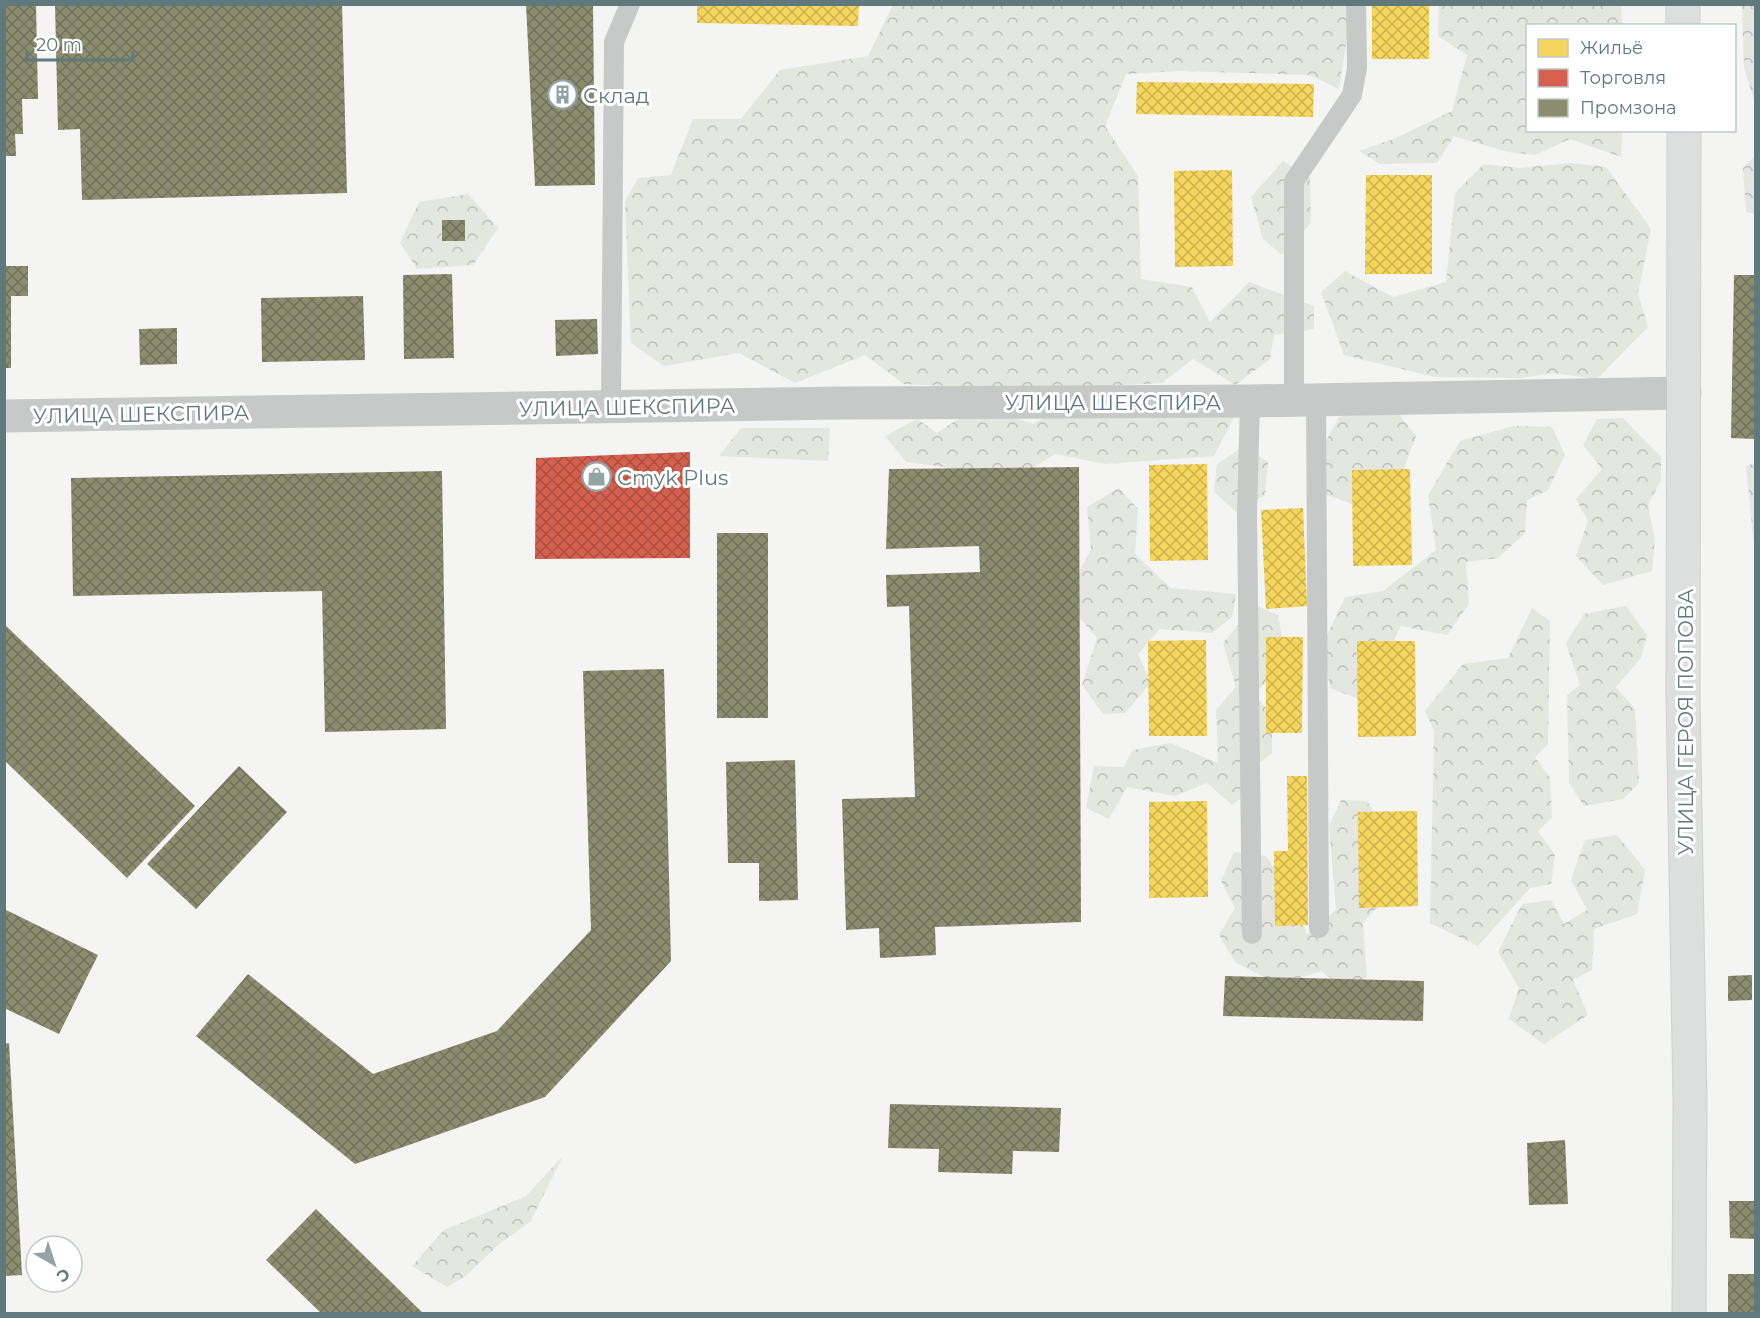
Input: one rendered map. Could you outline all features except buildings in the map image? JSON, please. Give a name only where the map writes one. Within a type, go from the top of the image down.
[{"type":"street","points":[[1683,4],[1683,24]]},
{"type":"street","name":"УЛИЦА ГЕРОЯ ПОПОВА","points":[[1684,132],[1686,393],[1683,698],[1690,1102],[1689,1314]]},
{"type":"street","name":"УЛИЦА ШЕКСПИРА","points":[[4,416],[840,403],[1557,397],[1686,393]]},
{"type":"lane","points":[[611,408],[614,42],[630,4]]},
{"type":"lane","points":[[1319,928],[1305,399],[1294,182],[1352,95],[1357,68],[1356,4]]},
{"type":"lane","name":"УЛИЦА ШЕКСПИРА","points":[[1250,401],[1247,515],[1252,934]]},
{"type":"green space","points":[[893,5],[1352,5],[1339,89],[1310,75],[1179,71],[1126,74],[1105,126],[1138,176],[1141,279],[1192,287],[1210,322],[1249,282],[1314,306],[1314,329],[1274,335],[1270,359],[1235,385],[1193,359],[1162,383],[1026,390],[904,384],[865,355],[795,383],[739,353],[664,366],[631,343],[625,201],[638,178],[671,175],[693,119],[741,119],[780,70],[868,56]]},
{"type":"green space","points":[[1439,5],[1621,5],[1622,24],[1526,24],[1526,132],[1622,132],[1621,157],[1570,139],[1535,155],[1508,152],[1454,136],[1437,163],[1380,164],[1359,151],[1396,138],[1452,111],[1467,55],[1438,36]]},
{"type":"green space","points":[[1742,5],[1755,5],[1755,103],[1744,68]]},
{"type":"green space","points":[[1755,156],[1755,214],[1746,212],[1743,168]]},
{"type":"green space","points":[[1283,161],[1310,178],[1311,223],[1282,255],[1263,239],[1251,197]]},
{"type":"green space","points":[[1571,163],[1606,167],[1651,229],[1638,293],[1648,327],[1597,379],[1553,373],[1521,378],[1435,377],[1344,355],[1321,292],[1345,271],[1393,297],[1446,282],[1455,193],[1484,164],[1519,168]]},
{"type":"green space","points":[[468,194],[498,228],[473,265],[417,269],[400,243],[419,202]]},
{"type":"green space","points":[[978,406],[1033,424],[1064,406],[1236,413],[1214,456],[1105,464],[1055,454],[1002,487],[964,491],[944,467],[906,462],[885,436],[917,419],[937,433]]},
{"type":"green space","points":[[1393,407],[1416,436],[1397,488],[1359,507],[1325,494],[1314,463],[1339,417]]},
{"type":"green space","points":[[1623,418],[1661,457],[1661,480],[1648,505],[1655,540],[1652,571],[1603,585],[1576,556],[1588,521],[1576,499],[1602,469],[1583,445],[1597,419]]},
{"type":"green space","points":[[1513,426],[1552,427],[1565,455],[1548,490],[1527,500],[1525,533],[1498,558],[1466,562],[1469,604],[1447,635],[1401,626],[1364,701],[1330,688],[1323,644],[1345,597],[1383,591],[1436,550],[1428,495],[1460,441]]},
{"type":"green space","points":[[741,428],[830,428],[828,461],[719,456]]},
{"type":"green space","points":[[1244,446],[1268,462],[1265,495],[1236,512],[1214,492],[1217,464]]},
{"type":"green space","points":[[1756,463],[1755,556],[1746,466]]},
{"type":"green space","points":[[1119,488],[1138,509],[1135,554],[1171,588],[1236,594],[1232,617],[1212,633],[1160,629],[1138,654],[1151,683],[1125,713],[1103,714],[1082,685],[1097,638],[1078,616],[1077,576],[1091,549],[1087,507]]},
{"type":"green space","points":[[1255,605],[1278,615],[1287,662],[1254,694],[1272,715],[1272,753],[1256,766],[1261,784],[1232,805],[1207,783],[1176,796],[1127,787],[1109,819],[1086,808],[1094,766],[1123,767],[1133,750],[1170,743],[1218,763],[1216,710],[1236,687],[1223,643]]},
{"type":"green space","points":[[1626,606],[1647,635],[1641,658],[1616,687],[1635,709],[1639,783],[1623,799],[1584,806],[1569,783],[1567,695],[1580,685],[1566,643],[1584,614]]},
{"type":"green space","points":[[1532,608],[1550,621],[1548,744],[1535,757],[1550,778],[1552,817],[1538,831],[1555,855],[1551,884],[1530,888],[1478,946],[1430,923],[1434,731],[1425,711],[1463,664],[1508,658]]},
{"type":"green space","points":[[1341,800],[1367,801],[1395,847],[1398,884],[1363,923],[1367,977],[1346,989],[1321,971],[1280,985],[1236,963],[1219,935],[1235,908],[1221,881],[1234,852],[1266,856],[1288,887],[1307,935],[1336,910],[1329,826]]},
{"type":"green space","points":[[1617,835],[1645,870],[1637,914],[1594,929],[1592,970],[1573,980],[1588,1015],[1544,1044],[1509,1019],[1519,988],[1498,952],[1522,904],[1551,900],[1564,924],[1587,910],[1571,880],[1585,840]]},
{"type":"green space","points":[[563,1156],[530,1222],[498,1245],[466,1276],[447,1287],[412,1266],[444,1230],[526,1196]]},
{"type":"place","name":"Склад","points":[[562,95]]},
{"type":"place","name":"Cmyk Plus","points":[[596,477]]}]
